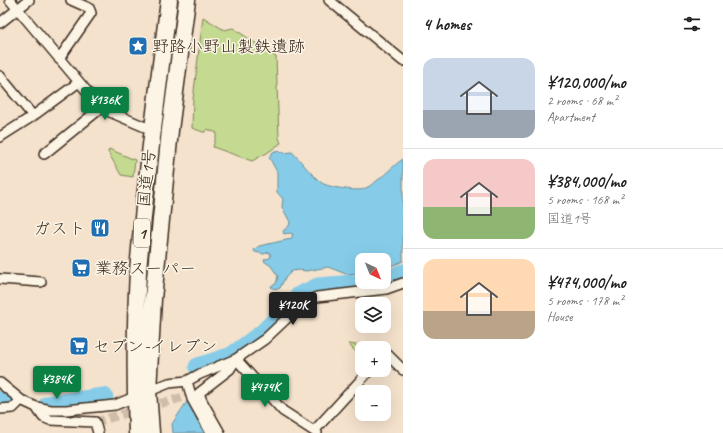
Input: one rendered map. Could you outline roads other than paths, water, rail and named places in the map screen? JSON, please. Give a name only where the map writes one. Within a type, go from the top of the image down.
[{"type":"highway","name":"国道1号","points":[[151,433],[142,394],[135,343],[138,272],[152,130],[169,0]]},
{"type":"highway","name":"国道1号","points":[[137,433],[153,299],[170,130],[187,0]]},
{"type":"street","points":[[10,0],[101,108],[152,130]]},
{"type":"street","points":[[0,23],[29,0]]},
{"type":"street","points":[[59,59],[91,13],[89,8],[70,0]]},
{"type":"street","points":[[329,0],[403,61]]},
{"type":"street","points":[[0,76],[32,116]]},
{"type":"street","points":[[0,137],[79,82]]},
{"type":"street","points":[[44,154],[101,108]]},
{"type":"street","points":[[1,281],[42,282]]},
{"type":"street","points":[[0,383],[21,400],[36,407],[51,410],[115,405],[169,383],[187,381],[236,359],[265,339],[304,303],[317,297],[386,289],[403,283]]},
{"type":"street","points":[[391,358],[403,370]]},
{"type":"street","points":[[236,359],[283,411],[316,432],[364,377]]},
{"type":"street","points":[[220,433],[199,393],[230,369],[236,359]]},
{"type":"street","points":[[187,381],[192,399],[211,433]]},
{"type":"street","points":[[0,409],[13,408],[21,400]]},
{"type":"street","points":[[36,407],[43,417],[50,420],[95,422],[98,433]]},
{"type":"water","points":[[273,152],[292,152],[315,177],[325,185],[356,190],[364,189],[380,179],[403,159],[403,261],[391,266],[391,253],[355,253],[355,273],[346,274],[328,267],[306,271],[292,271],[285,278],[280,288],[272,288],[271,286],[276,284],[278,276],[271,266],[264,261],[265,259],[270,258],[271,255],[269,252],[264,254],[255,252],[254,250],[259,246],[291,239],[293,234],[284,234],[283,232],[289,226],[290,222],[282,207],[283,199],[277,192],[277,172],[269,157]]},
{"type":"water","points":[[188,400],[206,433],[173,433],[172,424]]},
{"type":"waterway","points":[[391,278],[403,273]]},
{"type":"waterway","points":[[198,367],[232,356],[263,333],[299,296],[318,287],[355,284]]},
{"type":"waterway","points":[[48,405],[104,397]]},
{"type":"waterway","points":[[0,401],[11,401]]},
{"type":"tunnel","points":[[95,422],[198,393]]},
{"type":"place","name":"野路小野山製鉄遺跡","points":[[138,46]]},
{"type":"place","name":"ガスト","points":[[100,228]]},
{"type":"place","name":"業務スーパー","points":[[81,268]]},
{"type":"place","name":"セブン-イレブン","points":[[79,346]]}]
